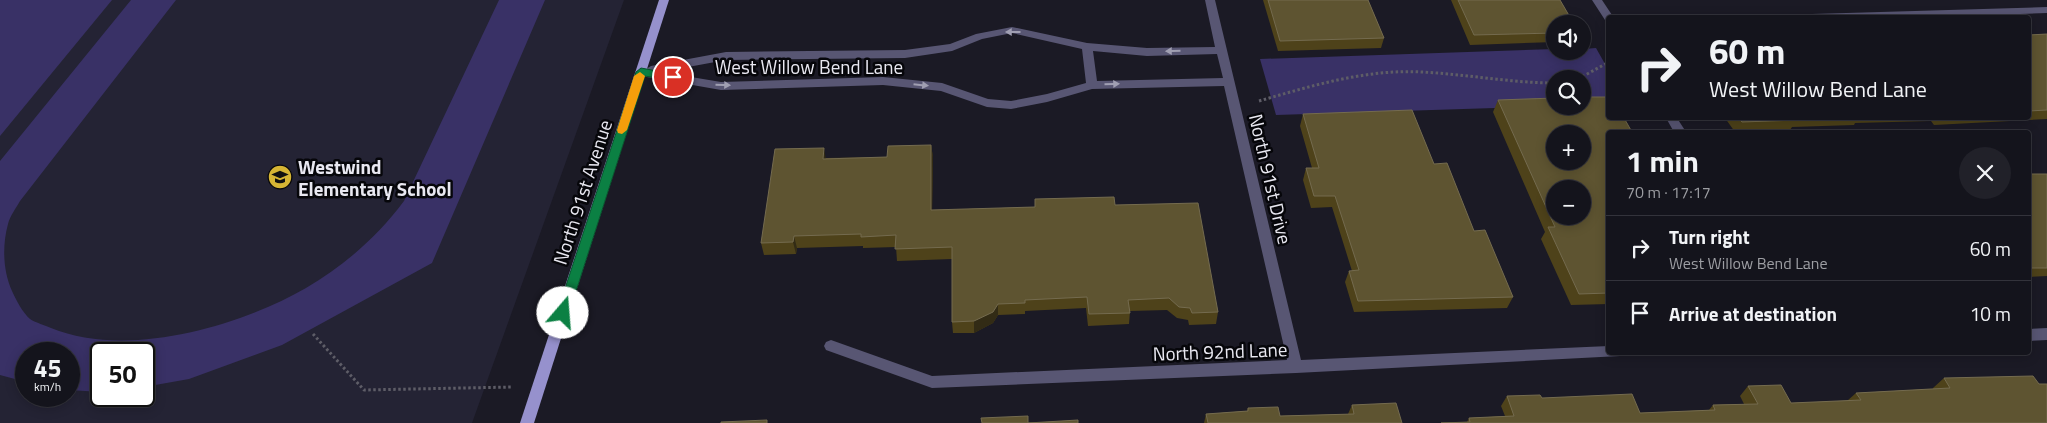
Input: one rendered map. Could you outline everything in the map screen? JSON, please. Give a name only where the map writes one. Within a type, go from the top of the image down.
[{"type":"main road","name":"North 91st Avenue","points":[[527,423],[664,0]]},
{"type":"street","name":"North 91st Drive","points":[[1210,0],[1296,367]]},
{"type":"street","points":[[1597,0],[1607,15]]},
{"type":"street","points":[[1878,15],[2047,10]]},
{"type":"street","name":"West Willow Bend Lane","points":[[641,72],[726,56],[905,54],[952,47],[980,36],[1012,30],[1087,46],[1147,52],[1222,50]]},
{"type":"street","points":[[1087,46],[1092,85]]},
{"type":"street","name":"West Willow Bend Lane","points":[[641,72],[721,86],[883,81],[942,87],[987,104],[1011,106],[1092,85],[1229,82]]},
{"type":"street","points":[[2031,335],[2047,334]]},
{"type":"street","name":"North 92nd Lane","points":[[831,346],[932,382],[1606,352]]},
{"type":"path","points":[[1591,72],[1606,64]]},
{"type":"path","points":[[1233,100],[1261,100],[1320,83],[1382,73],[1420,72],[1546,83]]},
{"type":"path","points":[[313,334],[364,390],[539,387]]},
{"type":"shaded area","name":"Westwind Elementary School","points":[[0,0],[624,0],[472,423],[0,423]]},
{"type":"shaded area","points":[[0,0],[112,0],[0,136]]},
{"type":"shaded area","points":[[131,0],[176,0],[20,201],[9,221],[6,232],[5,267],[14,295],[30,319],[81,337],[113,340],[147,339],[215,326],[248,315],[306,288],[334,270],[372,238],[404,201],[499,0],[545,0],[432,263],[282,345],[189,379],[155,385],[155,342],[90,342],[90,391],[80,391],[80,342],[15,342],[15,379],[0,375],[0,161]]},
{"type":"shaded area","points":[[1591,48],[1596,48],[1606,66],[1606,104],[1591,105],[1591,70],[1546,70],[1546,106],[1276,115],[1260,59],[1546,49],[1546,60],[1591,60]]},
{"type":"building","points":[[1268,0],[1368,0],[1384,38],[1280,41]]},
{"type":"building","points":[[1458,0],[1560,0],[1569,15],[1546,15],[1546,33],[1474,35]]},
{"type":"building","points":[[2047,34],[2047,110],[2031,111],[2031,35]]},
{"type":"building","points":[[1591,97],[1606,97],[1606,120],[1625,120],[1631,130],[1606,130],[1606,293],[1579,294],[1548,227],[1555,227],[1554,225],[1591,225],[1591,180],[1546,180],[1546,207],[1498,100],[1546,98],[1546,115],[1591,115]]},
{"type":"building","points":[[1412,110],[1434,164],[1447,163],[1474,231],[1485,230],[1513,297],[1358,301],[1349,271],[1359,270],[1335,196],[1314,196],[1306,168],[1319,168],[1303,114]]},
{"type":"building","points":[[1740,120],[1798,120],[1742,122]]},
{"type":"building","points":[[931,145],[931,210],[1035,207],[1035,199],[1114,197],[1115,205],[1198,203],[1218,312],[1192,313],[1190,308],[1179,307],[1169,298],[1128,300],[1130,313],[1089,314],[1087,297],[1025,300],[1025,303],[998,304],[993,312],[974,321],[952,322],[952,247],[895,249],[896,235],[861,237],[861,234],[794,236],[793,242],[761,243],[775,149],[824,148],[823,159],[887,157],[888,146]]},
{"type":"building","points":[[2031,174],[2047,174],[2047,268],[2031,268]]},
{"type":"building","points":[[2033,376],[2039,384],[2047,384],[2047,423],[1441,423],[1470,422],[1469,418],[1514,416],[1507,396],[1540,395],[1542,398],[1632,394],[1640,413],[1715,410],[1713,405],[1758,404],[1748,386],[1781,385],[1791,403],[1861,400],[1856,393],[1950,388],[1944,378]]},
{"type":"building","points":[[1396,403],[1402,423],[1208,423],[1206,414],[1248,411],[1248,408],[1278,407],[1280,416],[1354,414],[1352,405]]},
{"type":"building","points":[[1028,416],[1028,423],[982,423],[981,418]]},
{"type":"building","points":[[767,420],[767,423],[721,423],[721,422]]},
{"type":"building","points":[[1078,420],[1078,423],[1028,423]]},
{"type":"slow traffic","points":[[622,130],[640,76]]},
{"type":"place","name":"Westwind Elementary School","points":[[280,177]]},
{"type":"route","points":[[563,313],[641,72],[673,77]]}]
